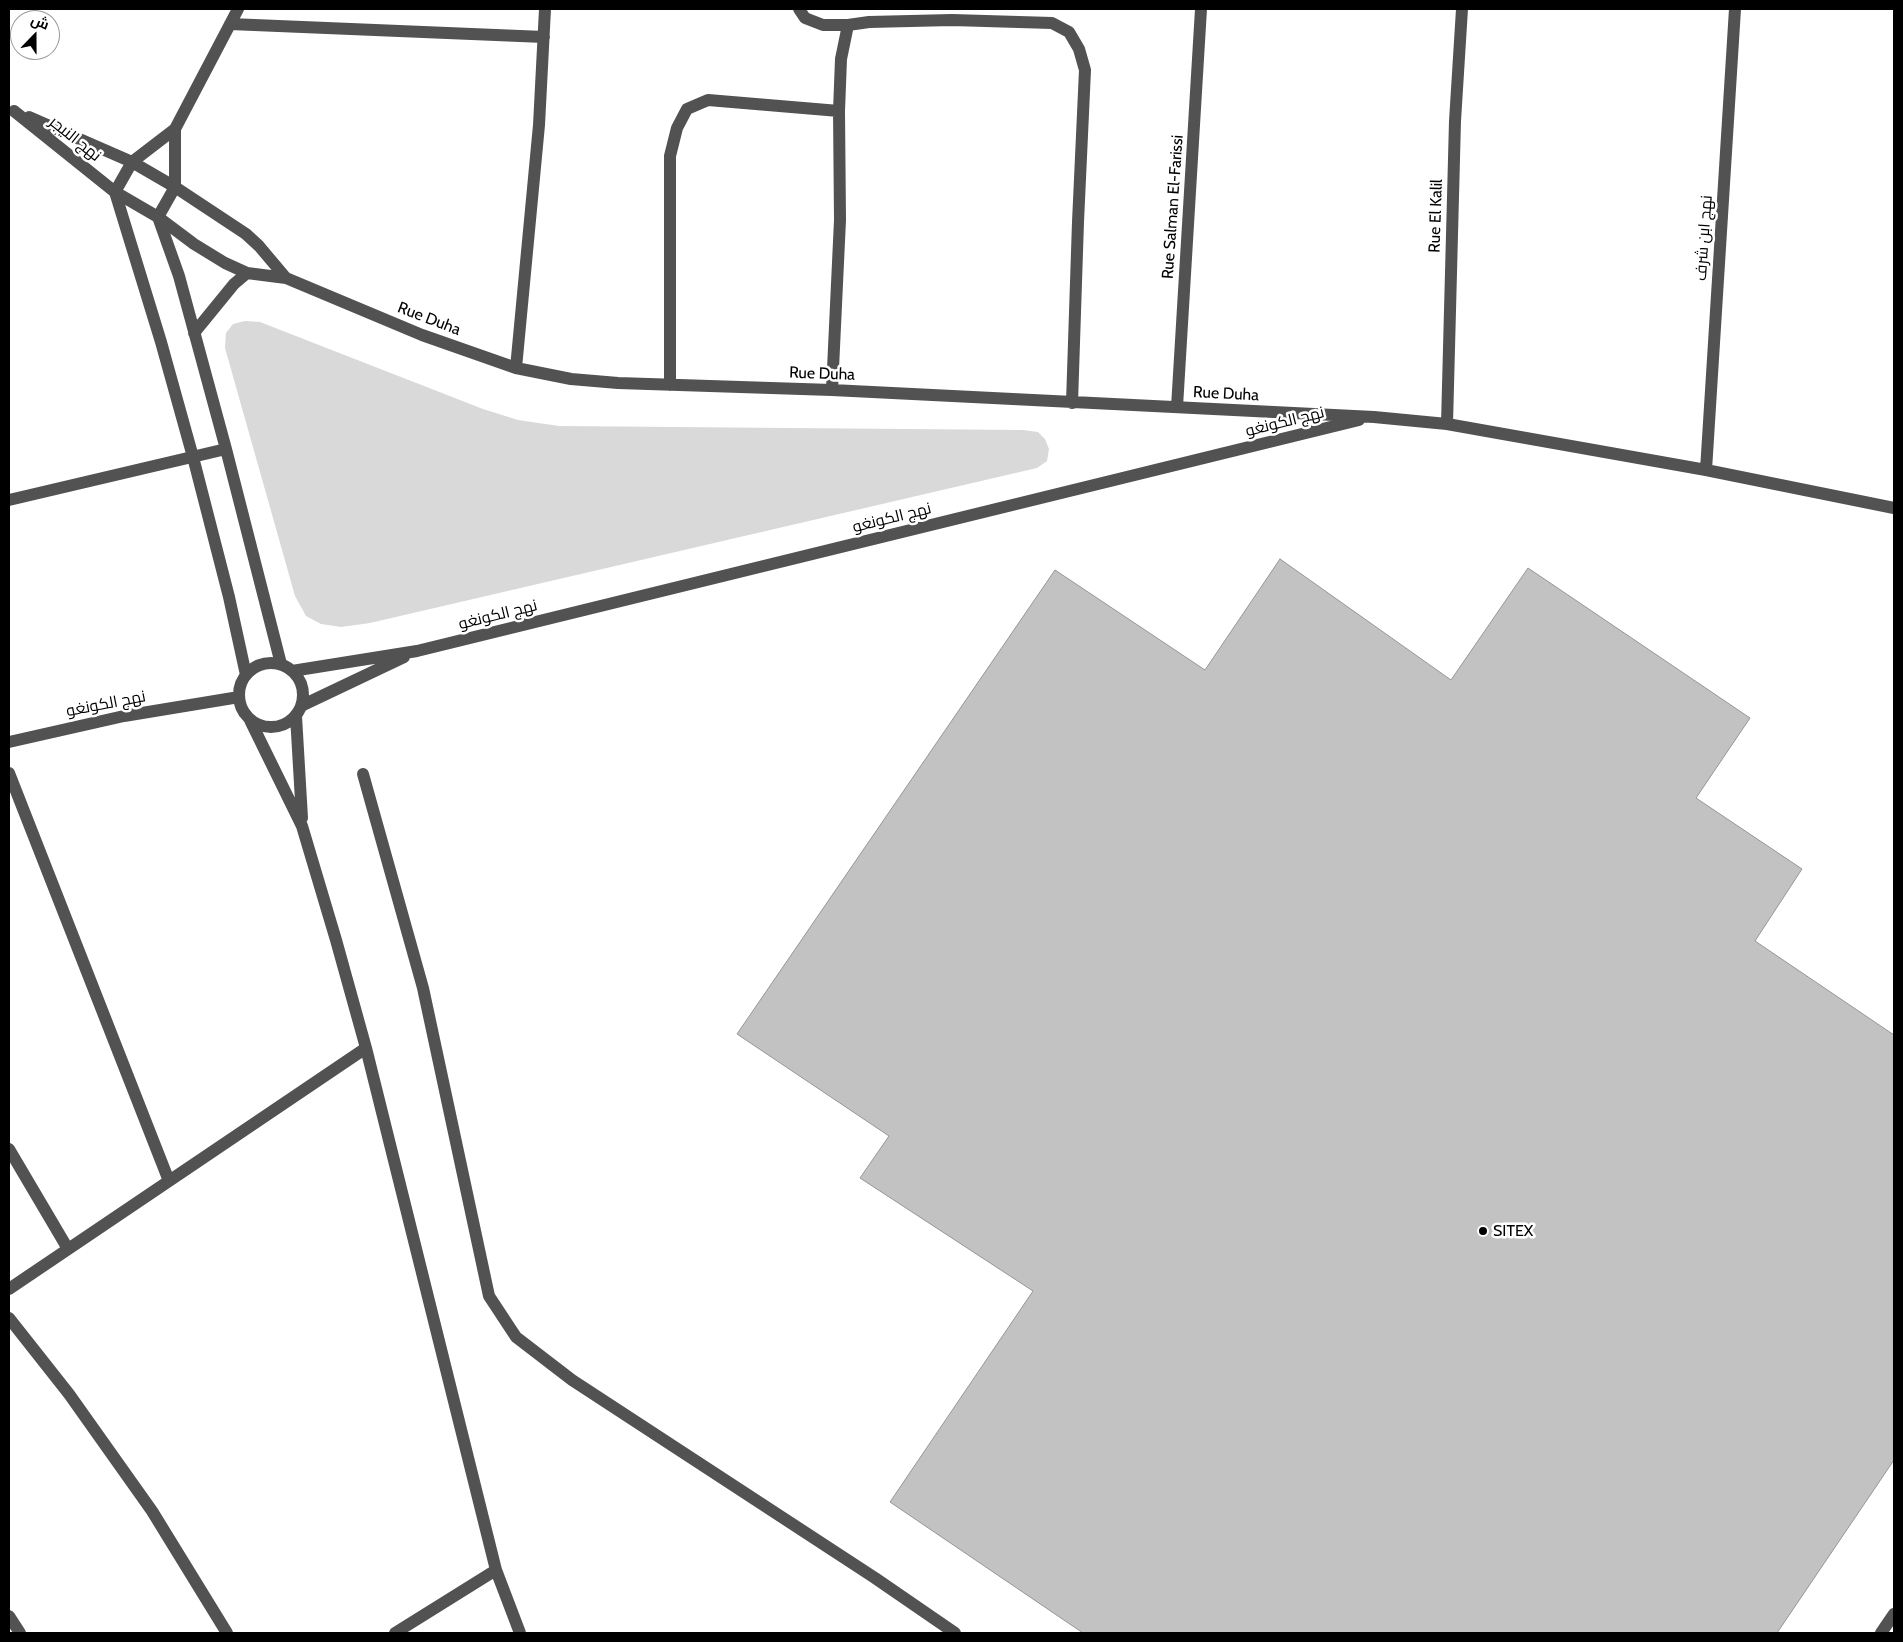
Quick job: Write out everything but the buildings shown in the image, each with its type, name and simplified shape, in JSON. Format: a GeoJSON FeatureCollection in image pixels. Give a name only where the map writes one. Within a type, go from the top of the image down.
{"type":"FeatureCollection","features":[{"type":"Feature","properties":{"kind":"street"},"geometry":{"type":"LineString","coordinates":[[238,9],[175,130],[132,162],[115,192],[161,342],[229,597],[246,675]]}},
{"type":"Feature","properties":{"kind":"street"},"geometry":{"type":"LineString","coordinates":[[516,368],[539,124],[545,9]]}},
{"type":"Feature","properties":{"kind":"street"},"geometry":{"type":"LineString","coordinates":[[799,9],[805,18],[823,25],[952,20],[1052,23],[1069,32],[1079,49],[1085,70],[1072,403]]}},
{"type":"Feature","properties":{"kind":"street","name":"Rue Salman El-Farissi"},"geometry":{"type":"LineString","coordinates":[[1177,408],[1201,9]]}},
{"type":"Feature","properties":{"kind":"street","name":"Rue El Kalil"},"geometry":{"type":"LineString","coordinates":[[1447,424],[1455,121],[1462,9]]}},
{"type":"Feature","properties":{"kind":"street","name":"نهج ابن شرف"},"geometry":{"type":"LineString","coordinates":[[1706,470],[1735,9]]}},
{"type":"Feature","properties":{"kind":"street"},"geometry":{"type":"LineString","coordinates":[[230,24],[544,37]]}},
{"type":"Feature","properties":{"kind":"street"},"geometry":{"type":"LineString","coordinates":[[832,390],[840,220],[838,111],[840,59],[848,25]]}},
{"type":"Feature","properties":{"kind":"street"},"geometry":{"type":"LineString","coordinates":[[670,385],[670,156],[677,128],[686,109],[708,100],[838,111]]}},
{"type":"Feature","properties":{"kind":"street","name":"نهج النيجر"},"geometry":{"type":"LineString","coordinates":[[11,109],[132,162]]}},
{"type":"Feature","properties":{"kind":"street","name":"نهج النيجر"},"geometry":{"type":"LineString","coordinates":[[11,109],[115,192]]}},
{"type":"Feature","properties":{"kind":"street"},"geometry":{"type":"LineString","coordinates":[[175,130],[175,187],[158,217],[179,276],[287,667],[300,681],[304,693],[299,711],[302,826]]}},
{"type":"Feature","properties":{"kind":"street","name":"Rue Duha"},"geometry":{"type":"LineString","coordinates":[[132,162],[175,187],[246,234],[259,246],[286,278]]}},
{"type":"Feature","properties":{"kind":"street","name":"Rue Duha"},"geometry":{"type":"LineString","coordinates":[[115,192],[158,217],[225,264],[247,273],[286,278],[422,335],[516,368],[571,379],[618,383],[832,390],[1374,417],[1447,424],[1573,445],[1894,508]]}},
{"type":"Feature","properties":{"kind":"street"},"geometry":{"type":"LineString","coordinates":[[194,332],[234,284],[247,273]]}},
{"type":"Feature","properties":{"kind":"street","name":"نهج الكونغو"},"geometry":{"type":"LineString","coordinates":[[287,667],[417,652],[1374,417]]}},
{"type":"Feature","properties":{"kind":"street"},"geometry":{"type":"LineString","coordinates":[[9,500],[226,449]]}},
{"type":"Feature","properties":{"kind":"street","name":"نهج الكونغو"},"geometry":{"type":"LineString","coordinates":[[299,711],[417,652]]}},
{"type":"Feature","properties":{"kind":"street"},"geometry":{"type":"LineString","coordinates":[[287,667],[269,663],[256,667],[246,675],[240,686],[239,698],[242,710],[250,720],[302,826],[366,1048],[496,1570],[520,1633]]}},
{"type":"Feature","properties":{"kind":"street","name":"نهج الكونغو"},"geometry":{"type":"LineString","coordinates":[[9,742],[124,716],[239,698]]}},
{"type":"Feature","properties":{"kind":"street"},"geometry":{"type":"LineString","coordinates":[[250,720],[261,726],[274,727],[286,724],[299,711]]}},
{"type":"Feature","properties":{"kind":"street"},"geometry":{"type":"LineString","coordinates":[[9,773],[169,1181]]}},
{"type":"Feature","properties":{"kind":"street"},"geometry":{"type":"LineString","coordinates":[[362,774],[423,988],[489,1296],[516,1337],[572,1380],[867,1573],[955,1633]]}},
{"type":"Feature","properties":{"kind":"street"},"geometry":{"type":"LineString","coordinates":[[9,1289],[366,1048]]}},
{"type":"Feature","properties":{"kind":"street"},"geometry":{"type":"LineString","coordinates":[[9,1149],[68,1249]]}},
{"type":"Feature","properties":{"kind":"street"},"geometry":{"type":"LineString","coordinates":[[9,1318],[69,1394],[152,1511],[227,1633]]}},
{"type":"Feature","properties":{"kind":"street"},"geometry":{"type":"LineString","coordinates":[[395,1633],[496,1570]]}},
{"type":"Feature","properties":{"kind":"street"},"geometry":{"type":"LineString","coordinates":[[1881,1633],[1894,1614]]}},
{"type":"Feature","properties":{"kind":"street"},"geometry":{"type":"LineString","coordinates":[[9,1616],[20,1633]]}},
{"type":"Feature","properties":{"kind":"shaded area"},"geometry":{"type":"Polygon","coordinates":[[[245,321],[260,322],[483,409],[518,420],[559,426],[1023,430],[1038,432],[1045,439],[1049,449],[1047,461],[1037,468],[370,623],[341,627],[321,624],[306,616],[295,596],[225,348],[226,333],[233,324],[245,321]]]}},
{"type":"Feature","properties":{"kind":"place","name":"SITEX"},"geometry":{"type":"Point","coordinates":[1483,1231]}}]}
